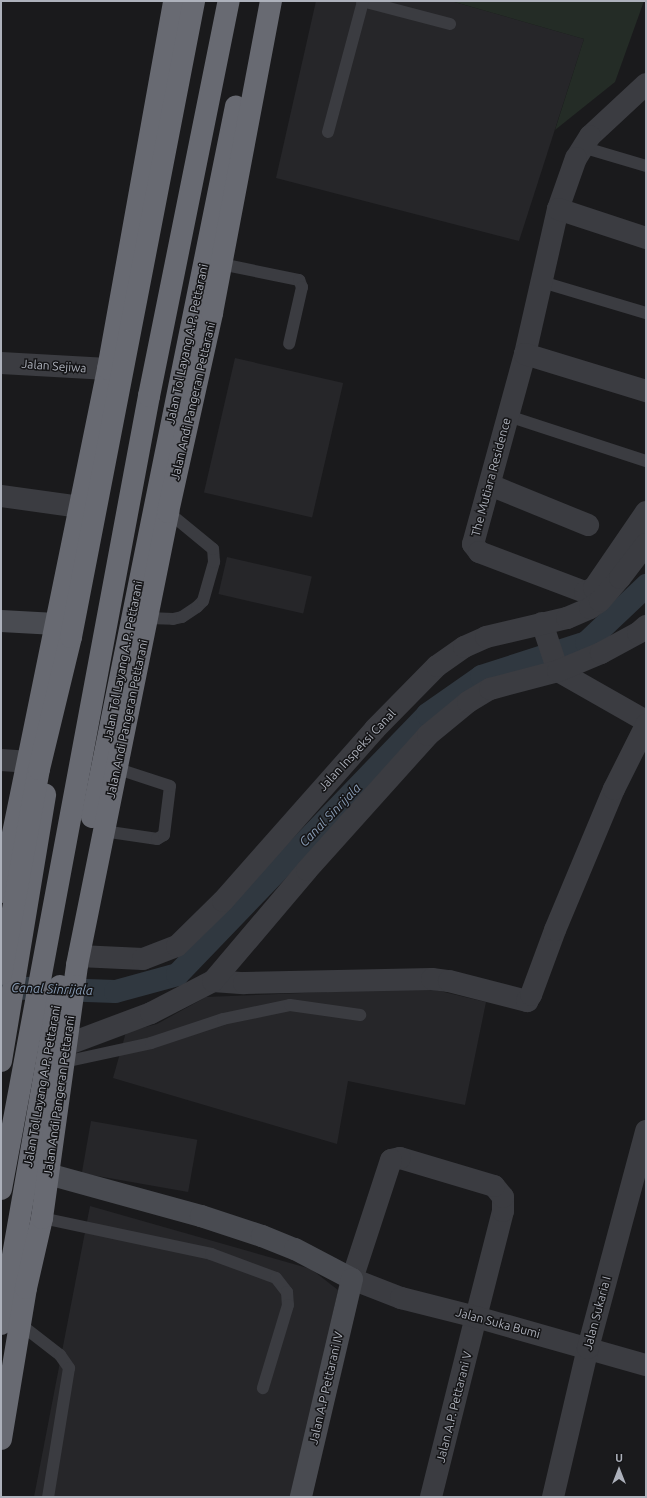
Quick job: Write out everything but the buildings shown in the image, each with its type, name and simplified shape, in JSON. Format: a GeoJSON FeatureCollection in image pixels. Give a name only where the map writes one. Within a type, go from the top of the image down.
{"type":"FeatureCollection","features":[{"type":"Feature","properties":{"kind":"highway"},"geometry":{"type":"LineString","coordinates":[[1,892],[26,762],[108,369],[174,1]]}},
{"type":"Feature","properties":{"kind":"highway","name":"Jalan Tol Layang A.P. Pettarani"},"geometry":{"type":"LineString","coordinates":[[1,1189],[147,404],[229,1]]}},
{"type":"Feature","properties":{"kind":"highway"},"geometry":{"type":"LineString","coordinates":[[9,966],[116,448],[133,374],[172,135],[198,2]]}},
{"type":"Feature","properties":{"kind":"highway"},"geometry":{"type":"LineString","coordinates":[[1,1061],[7,1014],[9,966],[39,769],[71,637],[198,2]]}},
{"type":"Feature","properties":{"kind":"highway","name":"Jalan Tol Layang A.P. Pettarani"},"geometry":{"type":"LineString","coordinates":[[11,1324],[68,941],[266,4]]}},
{"type":"Feature","properties":{"kind":"highway","name":"Jalan Andi Pangeran Pettarani"},"geometry":{"type":"LineString","coordinates":[[1,1439],[11,1324],[42,1218],[78,961],[103,831],[118,770],[168,512],[221,264],[266,4]]}},
{"type":"Feature","properties":{"kind":"highway"},"geometry":{"type":"LineString","coordinates":[[92,441],[116,448]]}},
{"type":"Feature","properties":{"kind":"highway"},"geometry":{"type":"LineString","coordinates":[[21,793],[44,798]]}},
{"type":"Feature","properties":{"kind":"street","name":"The Mutiara Residence"},"geometry":{"type":"LineString","coordinates":[[646,84],[582,146],[558,209],[525,354],[473,544],[475,549],[584,592],[594,588],[646,512]]}},
{"type":"Feature","properties":{"kind":"street"},"geometry":{"type":"LineString","coordinates":[[558,209],[646,238]]}},
{"type":"Feature","properties":{"kind":"street"},"geometry":{"type":"LineString","coordinates":[[525,354],[646,391]]}},
{"type":"Feature","properties":{"kind":"street","name":"Jalan Sejiwa"},"geometry":{"type":"LineString","coordinates":[[1,363],[108,369]]}},
{"type":"Feature","properties":{"kind":"street"},"geometry":{"type":"LineString","coordinates":[[490,485],[588,525]]}},
{"type":"Feature","properties":{"kind":"street"},"geometry":{"type":"LineString","coordinates":[[1,496],[80,506]]}},
{"type":"Feature","properties":{"kind":"street","name":"Jalan Inspeksi Canal"},"geometry":{"type":"LineString","coordinates":[[78,961],[143,960],[177,946],[223,901],[375,729],[436,666],[464,647],[486,637],[543,627],[567,618],[600,601],[646,544]]}},
{"type":"Feature","properties":{"kind":"street"},"geometry":{"type":"LineString","coordinates":[[1,621],[56,624]]}},
{"type":"Feature","properties":{"kind":"street"},"geometry":{"type":"LineString","coordinates":[[66,1047],[151,1013],[213,981],[306,870],[441,722],[490,689],[601,653],[638,633],[646,626]]}},
{"type":"Feature","properties":{"kind":"street"},"geometry":{"type":"LineString","coordinates":[[543,627],[557,667],[646,721]]}},
{"type":"Feature","properties":{"kind":"street"},"geometry":{"type":"LineString","coordinates":[[213,981],[244,983],[432,979],[449,981],[527,1001],[614,790],[646,725]]}},
{"type":"Feature","properties":{"kind":"street"},"geometry":{"type":"LineString","coordinates":[[1,760],[26,762]]}},
{"type":"Feature","properties":{"kind":"street","name":"Jalan Sukaria I"},"geometry":{"type":"LineString","coordinates":[[553,1497],[588,1348],[646,1131]]}},
{"type":"Feature","properties":{"kind":"street","name":"Jalan A.P. Pettarani V"},"geometry":{"type":"LineString","coordinates":[[352,1279],[391,1160],[400,1158],[494,1186],[502,1194],[503,1211],[431,1497]]}},
{"type":"Feature","properties":{"kind":"street"},"geometry":{"type":"LineString","coordinates":[[48,1174],[244,1230],[295,1250],[352,1279]]}},
{"type":"Feature","properties":{"kind":"street","name":"Jalan Suka Bumi"},"geometry":{"type":"LineString","coordinates":[[352,1279],[401,1298],[476,1316],[646,1365]]}},
{"type":"Feature","properties":{"kind":"street","name":"Jalan A.P Pettarani IV"},"geometry":{"type":"LineString","coordinates":[[301,1497],[352,1279]]}},
{"type":"Feature","properties":{"kind":"lane"},"geometry":{"type":"LineString","coordinates":[[328,132],[362,1],[450,24]]}},
{"type":"Feature","properties":{"kind":"lane"},"geometry":{"type":"LineString","coordinates":[[582,146],[646,166]]}},
{"type":"Feature","properties":{"kind":"lane"},"geometry":{"type":"LineString","coordinates":[[221,264],[300,280],[302,287],[290,344]]}},
{"type":"Feature","properties":{"kind":"lane"},"geometry":{"type":"LineString","coordinates":[[542,282],[646,313]]}},
{"type":"Feature","properties":{"kind":"lane"},"geometry":{"type":"LineString","coordinates":[[508,416],[646,461]]}},
{"type":"Feature","properties":{"kind":"lane"},"geometry":{"type":"LineString","coordinates":[[148,618],[173,619],[193,610],[203,601],[214,562],[213,550],[168,512]]}},
{"type":"Feature","properties":{"kind":"lane"},"geometry":{"type":"LineString","coordinates":[[103,831],[157,839],[164,835],[170,786],[118,770]]}},
{"type":"Feature","properties":{"kind":"lane"},"geometry":{"type":"LineString","coordinates":[[66,1047],[151,1043],[223,1019],[290,1005],[360,1015]]}},
{"type":"Feature","properties":{"kind":"lane"},"geometry":{"type":"LineString","coordinates":[[42,1218],[212,1254],[276,1278],[287,1292],[288,1305],[263,1388]]}},
{"type":"Feature","properties":{"kind":"lane"},"geometry":{"type":"LineString","coordinates":[[11,1324],[60,1355],[69,1368],[48,1497]]}},
{"type":"Feature","properties":{"kind":"shaded area"},"geometry":{"type":"Polygon","coordinates":[[[316,1],[451,1],[584,39],[519,241],[276,178],[316,1]]]}},
{"type":"Feature","properties":{"kind":"shaded area"},"geometry":{"type":"Polygon","coordinates":[[[451,1],[644,1],[615,82],[555,130],[584,39],[451,1]]]}},
{"type":"Feature","properties":{"kind":"shaded area"},"geometry":{"type":"Polygon","coordinates":[[[235,358],[343,383],[312,517],[204,492],[235,358]]]}},
{"type":"Feature","properties":{"kind":"shaded area"},"geometry":{"type":"Polygon","coordinates":[[[227,557],[312,577],[303,614],[218,594],[227,557]]]}},
{"type":"Feature","properties":{"kind":"shaded area"},"geometry":{"type":"Polygon","coordinates":[[[427,988],[486,1002],[465,1105],[348,1081],[337,1144],[113,1078],[126,1032],[157,1024],[206,997],[427,988]]]}},
{"type":"Feature","properties":{"kind":"shaded area"},"geometry":{"type":"Polygon","coordinates":[[[91,1121],[197,1140],[188,1192],[82,1173],[91,1121]]]}},
{"type":"Feature","properties":{"kind":"shaded area"},"geometry":{"type":"Polygon","coordinates":[[[90,1206],[311,1269],[338,1290],[293,1497],[34,1497],[90,1206]]]}},
{"type":"Feature","properties":{"kind":"waterway","name":"Canal Sinrijala"},"geometry":{"type":"LineString","coordinates":[[1,987],[115,991],[177,974],[427,714],[481,676],[586,642],[646,585]]}}]}
